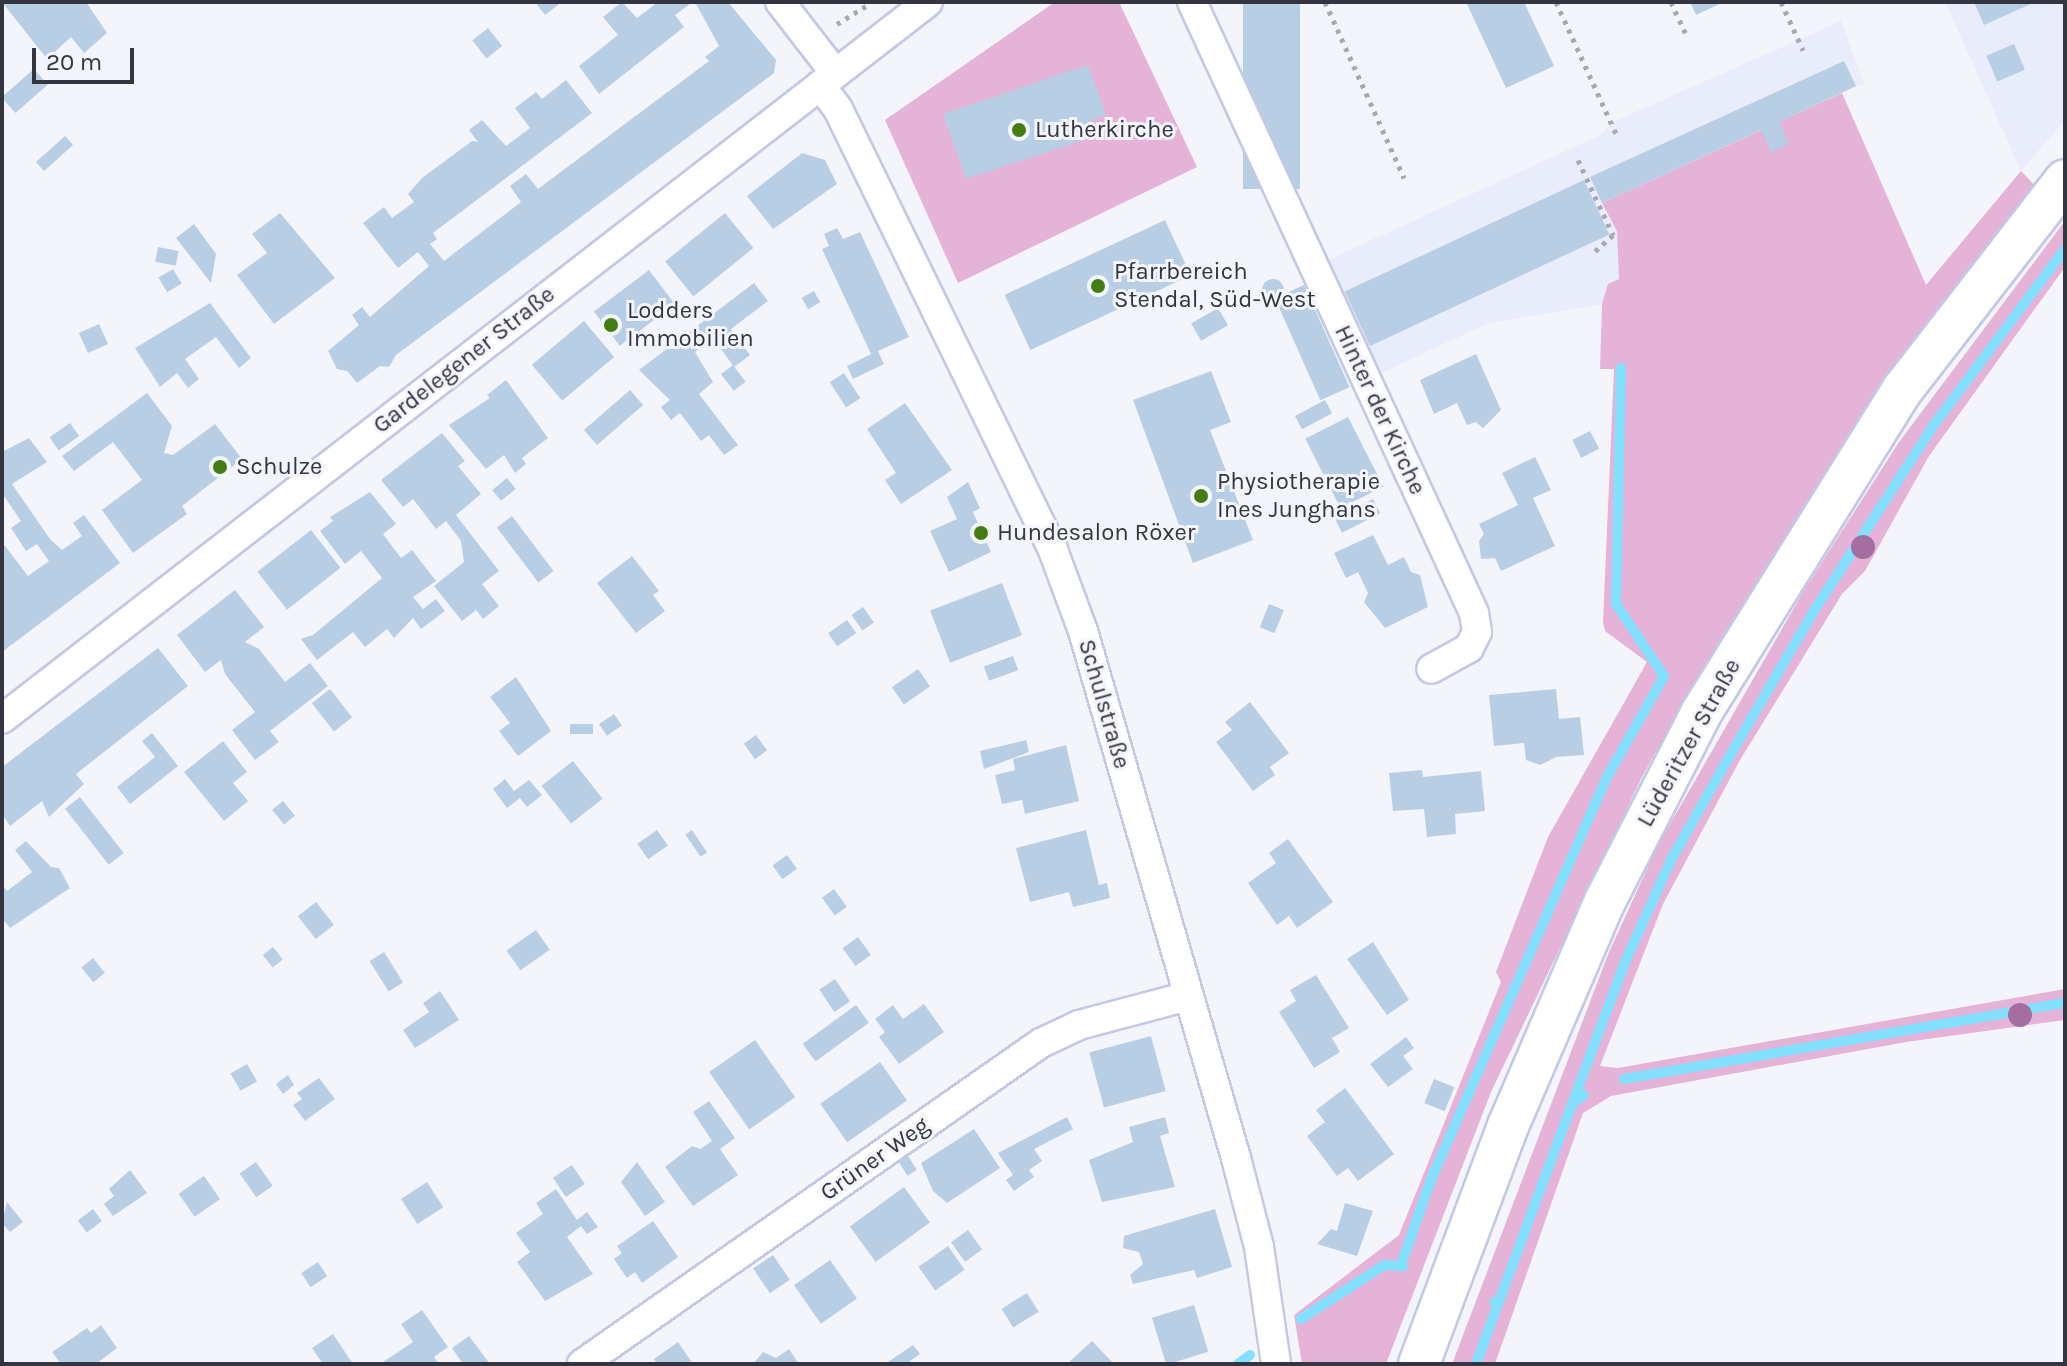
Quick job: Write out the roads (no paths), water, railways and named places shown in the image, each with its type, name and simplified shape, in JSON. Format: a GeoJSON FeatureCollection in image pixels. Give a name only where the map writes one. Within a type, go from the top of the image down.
{"type":"FeatureCollection","features":[{"type":"Feature","properties":{"kind":"main road","name":"Lüderitzer Straße"},"geometry":{"type":"LineString","coordinates":[[1419,1364],[1508,1126],[1605,901],[1701,713],[1903,389],[2065,180]]}},
{"type":"Feature","properties":{"kind":"street","name":"Schulstraße"},"geometry":{"type":"LineString","coordinates":[[780,2],[828,79],[838,109],[1053,550],[1083,631],[1259,1247],[1276,1364]]}},
{"type":"Feature","properties":{"kind":"street","name":"Gardelegener Straße"},"geometry":{"type":"LineString","coordinates":[[2,719],[928,2]]}},
{"type":"Feature","properties":{"kind":"street","name":"Hinter der Kirche"},"geometry":{"type":"LineString","coordinates":[[1192,2],[1474,613],[1477,632],[1469,648],[1431,669]]}},
{"type":"Feature","properties":{"kind":"street","name":"Grüner Weg"},"geometry":{"type":"LineString","coordinates":[[582,1364],[1041,1043],[1079,1025],[1188,996]]}},
{"type":"Feature","properties":{"kind":"waterway"},"geometry":{"type":"LineString","coordinates":[[1572,1104],[1625,962],[1671,860],[1728,759],[1812,614],[1933,426],[2065,249]]}},
{"type":"Feature","properties":{"kind":"waterway"},"geometry":{"type":"LineString","coordinates":[[1401,1265],[1430,1182],[1606,779],[1664,676],[1616,604],[1621,368]]}},
{"type":"Feature","properties":{"kind":"waterway"},"geometry":{"type":"LineString","coordinates":[[1624,1079],[2065,1003]]}},
{"type":"Feature","properties":{"kind":"waterway"},"geometry":{"type":"LineString","coordinates":[[1498,1304],[1572,1104],[1584,1095]]}},
{"type":"Feature","properties":{"kind":"waterway"},"geometry":{"type":"LineString","coordinates":[[1301,1319],[1384,1265],[1403,1266]]}},
{"type":"Feature","properties":{"kind":"waterway"},"geometry":{"type":"LineString","coordinates":[[1476,1364],[1498,1304],[1495,1302]]}},
{"type":"Feature","properties":{"kind":"waterway"},"geometry":{"type":"LineString","coordinates":[[1238,1364],[1250,1355]]}},
{"type":"Feature","properties":{"kind":"place","name":"Lutherkirche"},"geometry":{"type":"Point","coordinates":[1019,130]}},
{"type":"Feature","properties":{"kind":"place","name":"Pfarrbereich Stendal, Süd-West"},"geometry":{"type":"Point","coordinates":[1098,286]}},
{"type":"Feature","properties":{"kind":"place","name":"Lodders Immobilien"},"geometry":{"type":"Point","coordinates":[611,325]}},
{"type":"Feature","properties":{"kind":"place","name":"Schulze"},"geometry":{"type":"Point","coordinates":[220,467]}},
{"type":"Feature","properties":{"kind":"place","name":"Physiotherapie Ines Junghans"},"geometry":{"type":"Point","coordinates":[1201,496]}},
{"type":"Feature","properties":{"kind":"place","name":"Hundesalon Röxer"},"geometry":{"type":"Point","coordinates":[981,533]}}]}
